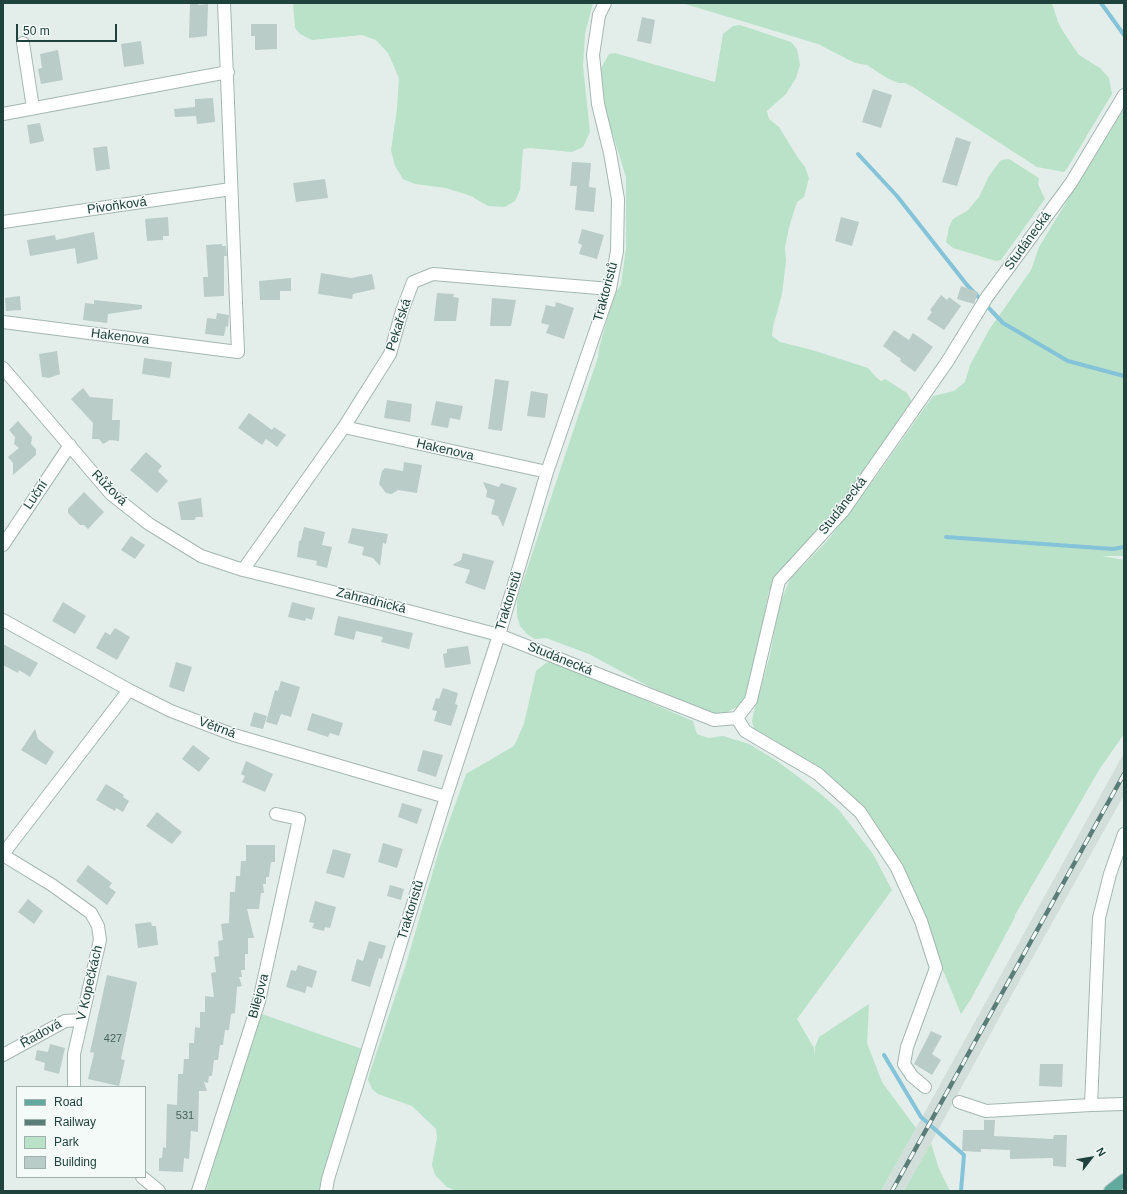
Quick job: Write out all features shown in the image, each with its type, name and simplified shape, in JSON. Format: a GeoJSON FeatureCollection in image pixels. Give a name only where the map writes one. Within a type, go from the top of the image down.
{"type":"FeatureCollection","features":[{"type":"Feature","properties":{"kind":"main road"},"geometry":{"type":"LineString","coordinates":[[1110,1191],[1124,1180]]}},
{"type":"Feature","properties":{"kind":"street"},"geometry":{"type":"LineString","coordinates":[[224,3],[228,72],[231,189]]}},
{"type":"Feature","properties":{"kind":"street","name":"Traktoristů"},"geometry":{"type":"LineString","coordinates":[[326,1191],[446,797],[499,635],[548,472],[610,289],[617,251],[618,199],[610,153],[598,104],[593,55],[599,15],[604,3]]}},
{"type":"Feature","properties":{"kind":"street"},"geometry":{"type":"LineString","coordinates":[[24,44],[33,108]]}},
{"type":"Feature","properties":{"kind":"street"},"geometry":{"type":"LineString","coordinates":[[3,114],[228,72]]}},
{"type":"Feature","properties":{"kind":"street","name":"Studánecká"},"geometry":{"type":"LineString","coordinates":[[499,635],[714,720],[737,718],[751,700],[779,581],[843,511],[947,362],[986,297],[1071,183],[1124,96]]}},
{"type":"Feature","properties":{"kind":"street","name":"Pivoňková"},"geometry":{"type":"LineString","coordinates":[[3,222],[231,189]]}},
{"type":"Feature","properties":{"kind":"street","name":"Hakenova"},"geometry":{"type":"LineString","coordinates":[[3,322],[238,352],[231,189]]}},
{"type":"Feature","properties":{"kind":"street","name":"Pekařská"},"geometry":{"type":"LineString","coordinates":[[243,570],[344,427],[390,354],[402,311],[413,282],[433,274],[610,289]]}},
{"type":"Feature","properties":{"kind":"street","name":"Růžová"},"geometry":{"type":"LineString","coordinates":[[3,368],[111,494],[149,524],[201,556],[243,570]]}},
{"type":"Feature","properties":{"kind":"street","name":"Hakenova"},"geometry":{"type":"LineString","coordinates":[[344,427],[548,472]]}},
{"type":"Feature","properties":{"kind":"street","name":"Luční"},"geometry":{"type":"LineString","coordinates":[[3,545],[70,445]]}},
{"type":"Feature","properties":{"kind":"street","name":"Zahradnická"},"geometry":{"type":"LineString","coordinates":[[243,570],[378,603],[499,635]]}},
{"type":"Feature","properties":{"kind":"street","name":"Větrná"},"geometry":{"type":"LineString","coordinates":[[3,620],[170,711],[234,734],[446,797]]}},
{"type":"Feature","properties":{"kind":"street"},"geometry":{"type":"LineString","coordinates":[[3,854],[129,690]]}},
{"type":"Feature","properties":{"kind":"street"},"geometry":{"type":"LineString","coordinates":[[737,718],[745,731],[818,774],[855,807],[860,812],[897,868],[921,922],[936,968],[907,1047],[904,1064],[912,1076],[926,1086]]}},
{"type":"Feature","properties":{"kind":"street","name":"Bilejova"},"geometry":{"type":"LineString","coordinates":[[198,1191],[259,1001],[299,819],[276,814]]}},
{"type":"Feature","properties":{"kind":"street"},"geometry":{"type":"LineString","coordinates":[[1091,1105],[1099,918],[1110,874],[1124,834]]}},
{"type":"Feature","properties":{"kind":"street","name":"V Kopečkách"},"geometry":{"type":"LineString","coordinates":[[3,854],[52,885],[91,914],[98,926],[100,940],[74,1054],[74,1086]]}},
{"type":"Feature","properties":{"kind":"street","name":"Řadová"},"geometry":{"type":"LineString","coordinates":[[3,1055],[65,1021],[81,1020]]}},
{"type":"Feature","properties":{"kind":"street"},"geometry":{"type":"LineString","coordinates":[[959,1102],[986,1111],[1124,1104]]}},
{"type":"Feature","properties":{"kind":"street"},"geometry":{"type":"LineString","coordinates":[[143,1178],[159,1191]]}},
{"type":"Feature","properties":{"kind":"shaded area"},"geometry":{"type":"Polygon","coordinates":[[[1124,753],[1124,795],[1015,989],[931,1143],[904,1191],[881,1191],[1124,753]]]}},
{"type":"Feature","properties":{"kind":"green space"},"geometry":{"type":"Polygon","coordinates":[[[293,3],[593,3],[585,34],[583,66],[590,132],[583,147],[572,152],[530,148],[523,149],[520,190],[515,201],[505,207],[488,206],[471,196],[446,188],[415,184],[403,179],[395,166],[391,150],[397,109],[399,78],[388,53],[376,40],[362,35],[312,40],[300,34],[295,28],[293,3]]]}},
{"type":"Feature","properties":{"kind":"green space"},"geometry":{"type":"Polygon","coordinates":[[[682,3],[1052,3],[1058,22],[1064,33],[1079,55],[1100,68],[1109,78],[1112,94],[1064,172],[1037,167],[913,87],[887,78],[867,65],[855,63],[818,44],[682,3]]]}},
{"type":"Feature","properties":{"kind":"green space"},"geometry":{"type":"Polygon","coordinates":[[[740,25],[791,42],[797,49],[800,65],[796,78],[786,94],[767,111],[769,119],[779,127],[805,167],[809,178],[804,197],[797,202],[789,227],[785,248],[786,261],[782,294],[772,336],[780,342],[812,350],[868,368],[881,381],[885,379],[907,393],[912,402],[823,527],[781,573],[769,591],[753,674],[745,698],[739,706],[721,715],[706,711],[652,688],[589,654],[546,638],[535,639],[527,634],[520,626],[517,616],[517,599],[598,357],[599,348],[614,295],[621,285],[626,248],[626,177],[603,103],[600,70],[609,54],[615,53],[715,82],[723,34],[733,26],[740,25]]]}},
{"type":"Feature","properties":{"kind":"green space"},"geometry":{"type":"Polygon","coordinates":[[[1124,107],[1124,556],[1102,556],[1124,560],[1124,734],[1099,770],[1015,915],[971,999],[961,1014],[914,900],[857,805],[760,737],[754,729],[752,721],[770,655],[779,606],[790,579],[828,540],[873,481],[933,396],[954,391],[965,382],[970,365],[989,330],[1031,270],[1039,247],[1124,107]]]}},
{"type":"Feature","properties":{"kind":"green space"},"geometry":{"type":"Polygon","coordinates":[[[1009,159],[1039,178],[1038,184],[1045,199],[1001,260],[996,261],[953,248],[946,242],[949,227],[953,219],[967,211],[979,197],[989,176],[1001,160],[1009,159]]]}},
{"type":"Feature","properties":{"kind":"green space"},"geometry":{"type":"Polygon","coordinates":[[[553,661],[693,721],[697,734],[708,738],[723,736],[749,744],[777,761],[821,794],[839,810],[873,854],[892,890],[797,1019],[814,1048],[815,1057],[815,1047],[819,1037],[869,1004],[867,1043],[882,1082],[916,1128],[881,1191],[456,1191],[447,1187],[435,1175],[432,1165],[437,1138],[436,1129],[412,1106],[378,1094],[372,1089],[368,1080],[370,1072],[407,961],[440,847],[466,774],[514,746],[524,724],[536,671],[546,663],[553,661]]]}},
{"type":"Feature","properties":{"kind":"green space"},"geometry":{"type":"Polygon","coordinates":[[[259,1013],[368,1051],[326,1191],[206,1191],[259,1013]]]}},
{"type":"Feature","properties":{"kind":"green space"},"geometry":{"type":"Polygon","coordinates":[[[931,1143],[939,1169],[950,1191],[904,1191],[931,1143]]]}},
{"type":"Feature","properties":{"kind":"building"},"geometry":{"type":"Polygon","coordinates":[[[197,3],[199,5],[208,4],[207,36],[189,38],[190,4],[197,3]]]}},
{"type":"Feature","properties":{"kind":"building"},"geometry":{"type":"Polygon","coordinates":[[[642,17],[655,20],[651,44],[637,41],[642,17]]]}},
{"type":"Feature","properties":{"kind":"building"},"geometry":{"type":"Polygon","coordinates":[[[251,24],[277,24],[277,49],[255,50],[255,36],[251,36],[251,24]]]}},
{"type":"Feature","properties":{"kind":"building"},"geometry":{"type":"Polygon","coordinates":[[[141,41],[144,64],[124,67],[121,44],[141,41]]]}},
{"type":"Feature","properties":{"kind":"building"},"geometry":{"type":"Polygon","coordinates":[[[58,50],[63,80],[41,84],[38,69],[42,68],[40,54],[58,50]]]}},
{"type":"Feature","properties":{"kind":"building"},"geometry":{"type":"Polygon","coordinates":[[[873,89],[892,95],[881,128],[862,122],[873,89]]]}},
{"type":"Feature","properties":{"kind":"building"},"geometry":{"type":"Polygon","coordinates":[[[213,98],[215,122],[197,124],[196,116],[175,117],[174,109],[195,107],[195,99],[213,98]]]}},
{"type":"Feature","properties":{"kind":"building"},"geometry":{"type":"Polygon","coordinates":[[[40,123],[44,141],[30,144],[27,125],[40,123]]]}},
{"type":"Feature","properties":{"kind":"building"},"geometry":{"type":"Polygon","coordinates":[[[956,137],[971,142],[957,186],[942,182],[956,137]]]}},
{"type":"Feature","properties":{"kind":"building"},"geometry":{"type":"Polygon","coordinates":[[[107,146],[110,169],[96,171],[93,148],[107,146]]]}},
{"type":"Feature","properties":{"kind":"building"},"geometry":{"type":"Polygon","coordinates":[[[572,162],[591,163],[589,187],[596,188],[594,212],[575,210],[577,186],[570,186],[572,162]]]}},
{"type":"Feature","properties":{"kind":"building"},"geometry":{"type":"Polygon","coordinates":[[[325,179],[328,198],[296,202],[293,183],[325,179]]]}},
{"type":"Feature","properties":{"kind":"building"},"geometry":{"type":"Polygon","coordinates":[[[168,217],[169,236],[163,236],[163,240],[147,241],[145,219],[168,217]]]}},
{"type":"Feature","properties":{"kind":"building"},"geometry":{"type":"Polygon","coordinates":[[[841,217],[859,222],[852,246],[835,241],[841,217]]]}},
{"type":"Feature","properties":{"kind":"building"},"geometry":{"type":"Polygon","coordinates":[[[582,229],[604,235],[597,259],[579,254],[582,245],[578,243],[582,229]]]}},
{"type":"Feature","properties":{"kind":"building"},"geometry":{"type":"Polygon","coordinates":[[[94,232],[98,259],[77,264],[75,248],[30,256],[27,240],[55,235],[56,240],[94,232]]]}},
{"type":"Feature","properties":{"kind":"building"},"geometry":{"type":"Polygon","coordinates":[[[222,244],[222,246],[226,246],[227,256],[224,256],[224,296],[204,297],[203,277],[208,277],[206,245],[222,244]]]}},
{"type":"Feature","properties":{"kind":"building"},"geometry":{"type":"Polygon","coordinates":[[[321,273],[351,278],[372,274],[375,289],[353,294],[352,299],[318,294],[321,273]]]}},
{"type":"Feature","properties":{"kind":"building"},"geometry":{"type":"Polygon","coordinates":[[[291,278],[291,291],[280,291],[280,300],[260,300],[259,281],[291,278]]]}},
{"type":"Feature","properties":{"kind":"building"},"geometry":{"type":"Polygon","coordinates":[[[961,286],[978,292],[974,304],[957,299],[961,286]]]}},
{"type":"Feature","properties":{"kind":"building"},"geometry":{"type":"Polygon","coordinates":[[[437,293],[454,294],[453,297],[459,298],[456,321],[434,321],[437,293]]]}},
{"type":"Feature","properties":{"kind":"building"},"geometry":{"type":"Polygon","coordinates":[[[941,295],[947,300],[949,297],[961,306],[944,330],[927,319],[932,312],[930,310],[941,295]]]}},
{"type":"Feature","properties":{"kind":"building"},"geometry":{"type":"Polygon","coordinates":[[[20,296],[21,310],[6,311],[5,298],[20,296]]]}},
{"type":"Feature","properties":{"kind":"building"},"geometry":{"type":"Polygon","coordinates":[[[492,298],[516,300],[511,326],[490,326],[492,298]]]}},
{"type":"Feature","properties":{"kind":"building"},"geometry":{"type":"Polygon","coordinates":[[[94,300],[142,305],[142,309],[108,314],[107,323],[83,320],[85,303],[94,304],[94,300]]]}},
{"type":"Feature","properties":{"kind":"building"},"geometry":{"type":"Polygon","coordinates":[[[556,302],[574,308],[564,339],[546,333],[549,325],[541,323],[546,305],[555,307],[556,302]]]}},
{"type":"Feature","properties":{"kind":"building"},"geometry":{"type":"Polygon","coordinates":[[[217,313],[229,315],[228,327],[226,326],[224,336],[205,334],[207,318],[216,319],[217,313]]]}},
{"type":"Feature","properties":{"kind":"building"},"geometry":{"type":"Polygon","coordinates":[[[894,330],[909,340],[913,333],[933,347],[915,372],[900,361],[901,359],[883,346],[894,330]]]}},
{"type":"Feature","properties":{"kind":"building"},"geometry":{"type":"Polygon","coordinates":[[[57,351],[60,374],[49,378],[42,377],[39,354],[57,351]]]}},
{"type":"Feature","properties":{"kind":"building"},"geometry":{"type":"Polygon","coordinates":[[[144,358],[172,362],[170,378],[142,374],[144,358]]]}},
{"type":"Feature","properties":{"kind":"building"},"geometry":{"type":"Polygon","coordinates":[[[495,379],[509,381],[502,431],[488,429],[495,379]]]}},
{"type":"Feature","properties":{"kind":"building"},"geometry":{"type":"Polygon","coordinates":[[[83,388],[90,397],[113,399],[112,420],[120,420],[119,441],[110,440],[103,444],[99,439],[92,439],[93,423],[71,399],[83,388]]]}},
{"type":"Feature","properties":{"kind":"building"},"geometry":{"type":"Polygon","coordinates":[[[531,391],[548,394],[545,418],[527,416],[531,391]]]}},
{"type":"Feature","properties":{"kind":"building"},"geometry":{"type":"Polygon","coordinates":[[[387,400],[412,404],[410,422],[384,418],[387,400]]]}},
{"type":"Feature","properties":{"kind":"building"},"geometry":{"type":"Polygon","coordinates":[[[436,401],[463,406],[460,420],[450,418],[448,428],[431,425],[436,401]]]}},
{"type":"Feature","properties":{"kind":"building"},"geometry":{"type":"Polygon","coordinates":[[[249,413],[272,430],[274,427],[286,435],[277,447],[266,439],[262,445],[238,428],[249,413]]]}},
{"type":"Feature","properties":{"kind":"building"},"geometry":{"type":"Polygon","coordinates":[[[18,421],[32,437],[31,444],[36,449],[36,455],[13,475],[13,463],[8,457],[19,448],[14,444],[15,437],[9,430],[18,421]]]}},
{"type":"Feature","properties":{"kind":"building"},"geometry":{"type":"Polygon","coordinates":[[[146,452],[162,466],[158,471],[168,481],[157,493],[130,470],[146,452]]]}},
{"type":"Feature","properties":{"kind":"building"},"geometry":{"type":"Polygon","coordinates":[[[404,462],[422,465],[417,493],[398,490],[392,494],[386,493],[379,484],[382,471],[385,468],[403,471],[404,462]]]}},
{"type":"Feature","properties":{"kind":"building"},"geometry":{"type":"Polygon","coordinates":[[[483,482],[499,487],[501,483],[517,488],[503,527],[498,516],[491,514],[495,500],[486,497],[487,491],[483,482]]]}},
{"type":"Feature","properties":{"kind":"building"},"geometry":{"type":"Polygon","coordinates":[[[84,492],[104,512],[88,529],[84,525],[80,525],[68,513],[68,509],[84,492]]]}},
{"type":"Feature","properties":{"kind":"building"},"geometry":{"type":"Polygon","coordinates":[[[201,498],[203,517],[196,517],[195,520],[181,520],[178,502],[201,498]]]}},
{"type":"Feature","properties":{"kind":"building"},"geometry":{"type":"Polygon","coordinates":[[[304,527],[325,532],[322,545],[332,547],[327,568],[316,565],[317,561],[297,557],[299,541],[301,540],[304,527]]]}},
{"type":"Feature","properties":{"kind":"building"},"geometry":{"type":"Polygon","coordinates":[[[352,528],[388,534],[386,544],[383,543],[380,566],[373,558],[362,555],[364,547],[348,543],[352,528]]]}},
{"type":"Feature","properties":{"kind":"building"},"geometry":{"type":"Polygon","coordinates":[[[131,536],[145,545],[135,559],[121,550],[131,536]]]}},
{"type":"Feature","properties":{"kind":"building"},"geometry":{"type":"Polygon","coordinates":[[[463,553],[494,561],[485,590],[465,583],[470,570],[452,565],[461,560],[463,553]]]}},
{"type":"Feature","properties":{"kind":"building"},"geometry":{"type":"Polygon","coordinates":[[[63,602],[86,616],[75,634],[52,621],[63,602]]]}},
{"type":"Feature","properties":{"kind":"building"},"geometry":{"type":"Polygon","coordinates":[[[292,602],[315,608],[312,620],[306,618],[305,621],[288,617],[292,602]]]}},
{"type":"Feature","properties":{"kind":"building"},"geometry":{"type":"Polygon","coordinates":[[[338,616],[413,633],[409,649],[381,642],[383,637],[356,631],[354,640],[334,635],[338,616]]]}},
{"type":"Feature","properties":{"kind":"building"},"geometry":{"type":"Polygon","coordinates":[[[115,628],[130,637],[117,660],[96,648],[105,632],[110,635],[115,628]]]}},
{"type":"Feature","properties":{"kind":"building"},"geometry":{"type":"Polygon","coordinates":[[[3,644],[38,663],[30,677],[19,670],[18,673],[3,665],[3,644]]]}},
{"type":"Feature","properties":{"kind":"building"},"geometry":{"type":"Polygon","coordinates":[[[468,646],[471,664],[445,668],[443,654],[447,653],[447,649],[468,646]]]}},
{"type":"Feature","properties":{"kind":"building"},"geometry":{"type":"Polygon","coordinates":[[[176,662],[192,667],[184,692],[169,687],[176,662]]]}},
{"type":"Feature","properties":{"kind":"building"},"geometry":{"type":"Polygon","coordinates":[[[281,681],[300,687],[291,717],[281,714],[277,725],[266,722],[275,690],[278,691],[281,681]]]}},
{"type":"Feature","properties":{"kind":"building"},"geometry":{"type":"Polygon","coordinates":[[[443,688],[458,693],[455,704],[458,705],[451,726],[434,721],[437,711],[432,710],[436,698],[439,699],[443,688]]]}},
{"type":"Feature","properties":{"kind":"building"},"geometry":{"type":"Polygon","coordinates":[[[254,712],[267,716],[263,729],[250,726],[254,712]]]}},
{"type":"Feature","properties":{"kind":"building"},"geometry":{"type":"Polygon","coordinates":[[[312,713],[343,723],[339,736],[330,733],[328,737],[307,730],[312,713]]]}},
{"type":"Feature","properties":{"kind":"building"},"geometry":{"type":"Polygon","coordinates":[[[35,729],[38,739],[54,752],[46,765],[21,750],[35,729]]]}},
{"type":"Feature","properties":{"kind":"building"},"geometry":{"type":"Polygon","coordinates":[[[193,745],[210,758],[199,772],[182,759],[193,745]]]}},
{"type":"Feature","properties":{"kind":"building"},"geometry":{"type":"Polygon","coordinates":[[[423,750],[443,755],[436,777],[417,771],[423,750]]]}},
{"type":"Feature","properties":{"kind":"building"},"geometry":{"type":"Polygon","coordinates":[[[246,761],[273,774],[265,792],[242,782],[245,776],[241,774],[246,761]]]}},
{"type":"Feature","properties":{"kind":"building"},"geometry":{"type":"Polygon","coordinates":[[[106,784],[124,795],[123,797],[129,801],[123,812],[116,808],[115,811],[96,800],[106,784]]]}},
{"type":"Feature","properties":{"kind":"building"},"geometry":{"type":"Polygon","coordinates":[[[402,803],[422,809],[417,824],[398,817],[402,803]]]}},
{"type":"Feature","properties":{"kind":"building"},"geometry":{"type":"Polygon","coordinates":[[[157,812],[182,832],[172,844],[146,826],[157,812]]]}},
{"type":"Feature","properties":{"kind":"building"},"geometry":{"type":"Polygon","coordinates":[[[383,843],[403,849],[397,868],[378,862],[383,843]]]}},
{"type":"Feature","properties":{"kind":"building"},"geometry":{"type":"Polygon","coordinates":[[[246,845],[275,845],[275,862],[271,862],[269,877],[266,877],[266,884],[263,884],[264,893],[261,893],[259,909],[247,909],[254,938],[248,938],[248,954],[245,954],[245,970],[241,970],[242,977],[239,977],[242,986],[237,987],[235,1013],[231,1014],[229,1030],[225,1030],[223,1045],[220,1045],[218,1060],[214,1060],[212,1076],[209,1076],[208,1083],[204,1082],[207,1091],[199,1091],[198,1132],[191,1131],[189,1159],[184,1158],[183,1172],[159,1171],[159,1158],[162,1158],[163,1147],[166,1148],[167,1104],[177,1105],[178,1074],[183,1074],[184,1059],[189,1059],[189,1043],[194,1043],[195,1027],[200,1028],[200,1012],[205,1012],[205,996],[214,997],[211,973],[216,972],[214,957],[219,956],[218,941],[223,940],[221,924],[229,923],[230,892],[235,892],[236,876],[240,876],[241,861],[246,861],[246,845]]]}},
{"type":"Feature","properties":{"kind":"building"},"geometry":{"type":"Polygon","coordinates":[[[333,849],[351,854],[344,878],[326,873],[333,849]]]}},
{"type":"Feature","properties":{"kind":"building"},"geometry":{"type":"Polygon","coordinates":[[[88,865],[112,883],[109,887],[116,892],[107,905],[76,881],[88,865]]]}},
{"type":"Feature","properties":{"kind":"building"},"geometry":{"type":"Polygon","coordinates":[[[390,885],[404,889],[401,900],[387,896],[390,885]]]}},
{"type":"Feature","properties":{"kind":"building"},"geometry":{"type":"Polygon","coordinates":[[[28,899],[43,911],[34,924],[18,912],[28,899]]]}},
{"type":"Feature","properties":{"kind":"building"},"geometry":{"type":"Polygon","coordinates":[[[315,901],[336,907],[330,928],[325,927],[324,931],[312,928],[314,923],[309,922],[315,901]]]}},
{"type":"Feature","properties":{"kind":"building"},"geometry":{"type":"Polygon","coordinates":[[[151,922],[152,926],[156,926],[158,945],[138,948],[135,924],[151,922]]]}},
{"type":"Feature","properties":{"kind":"building"},"geometry":{"type":"Polygon","coordinates":[[[369,941],[386,946],[382,959],[379,958],[370,987],[351,981],[357,959],[363,961],[369,941]]]}},
{"type":"Feature","properties":{"kind":"building"},"geometry":{"type":"Polygon","coordinates":[[[298,965],[317,971],[312,988],[307,986],[305,993],[286,987],[291,970],[296,971],[298,965]]]}},
{"type":"Feature","properties":{"kind":"building"},"geometry":{"type":"Polygon","coordinates":[[[107,975],[137,982],[121,1059],[125,1060],[119,1086],[88,1079],[94,1053],[90,1052],[107,975]]]}},
{"type":"Feature","properties":{"kind":"building"},"geometry":{"type":"Polygon","coordinates":[[[931,1031],[942,1036],[932,1054],[941,1060],[932,1075],[914,1064],[931,1031]]]}},
{"type":"Feature","properties":{"kind":"building"},"geometry":{"type":"Polygon","coordinates":[[[50,1044],[65,1048],[59,1074],[44,1070],[45,1063],[35,1060],[37,1050],[48,1052],[50,1044]]]}},
{"type":"Feature","properties":{"kind":"building"},"geometry":{"type":"Polygon","coordinates":[[[1040,1064],[1063,1064],[1062,1087],[1039,1086],[1040,1064]]]}},
{"type":"Feature","properties":{"kind":"building"},"geometry":{"type":"Polygon","coordinates":[[[984,1120],[995,1120],[994,1136],[1053,1139],[1054,1135],[1067,1135],[1066,1167],[1053,1166],[1053,1158],[1010,1159],[1010,1150],[981,1149],[981,1152],[962,1151],[963,1130],[984,1130],[984,1120]]]}},
{"type":"Feature","properties":{"kind":"waterway"},"geometry":{"type":"LineString","coordinates":[[1101,3],[1124,35]]}},
{"type":"Feature","properties":{"kind":"waterway"},"geometry":{"type":"LineString","coordinates":[[858,154],[897,196],[967,285],[1003,323],[1068,361],[1124,376]]}},
{"type":"Feature","properties":{"kind":"waterway"},"geometry":{"type":"LineString","coordinates":[[946,537],[1113,549],[1124,547]]}},
{"type":"Feature","properties":{"kind":"waterway"},"geometry":{"type":"LineString","coordinates":[[884,1055],[921,1117],[964,1155],[961,1191]]}},
{"type":"Feature","properties":{"kind":"railway"},"geometry":{"type":"LineString","coordinates":[[892,1191],[1124,774]]}}]}
